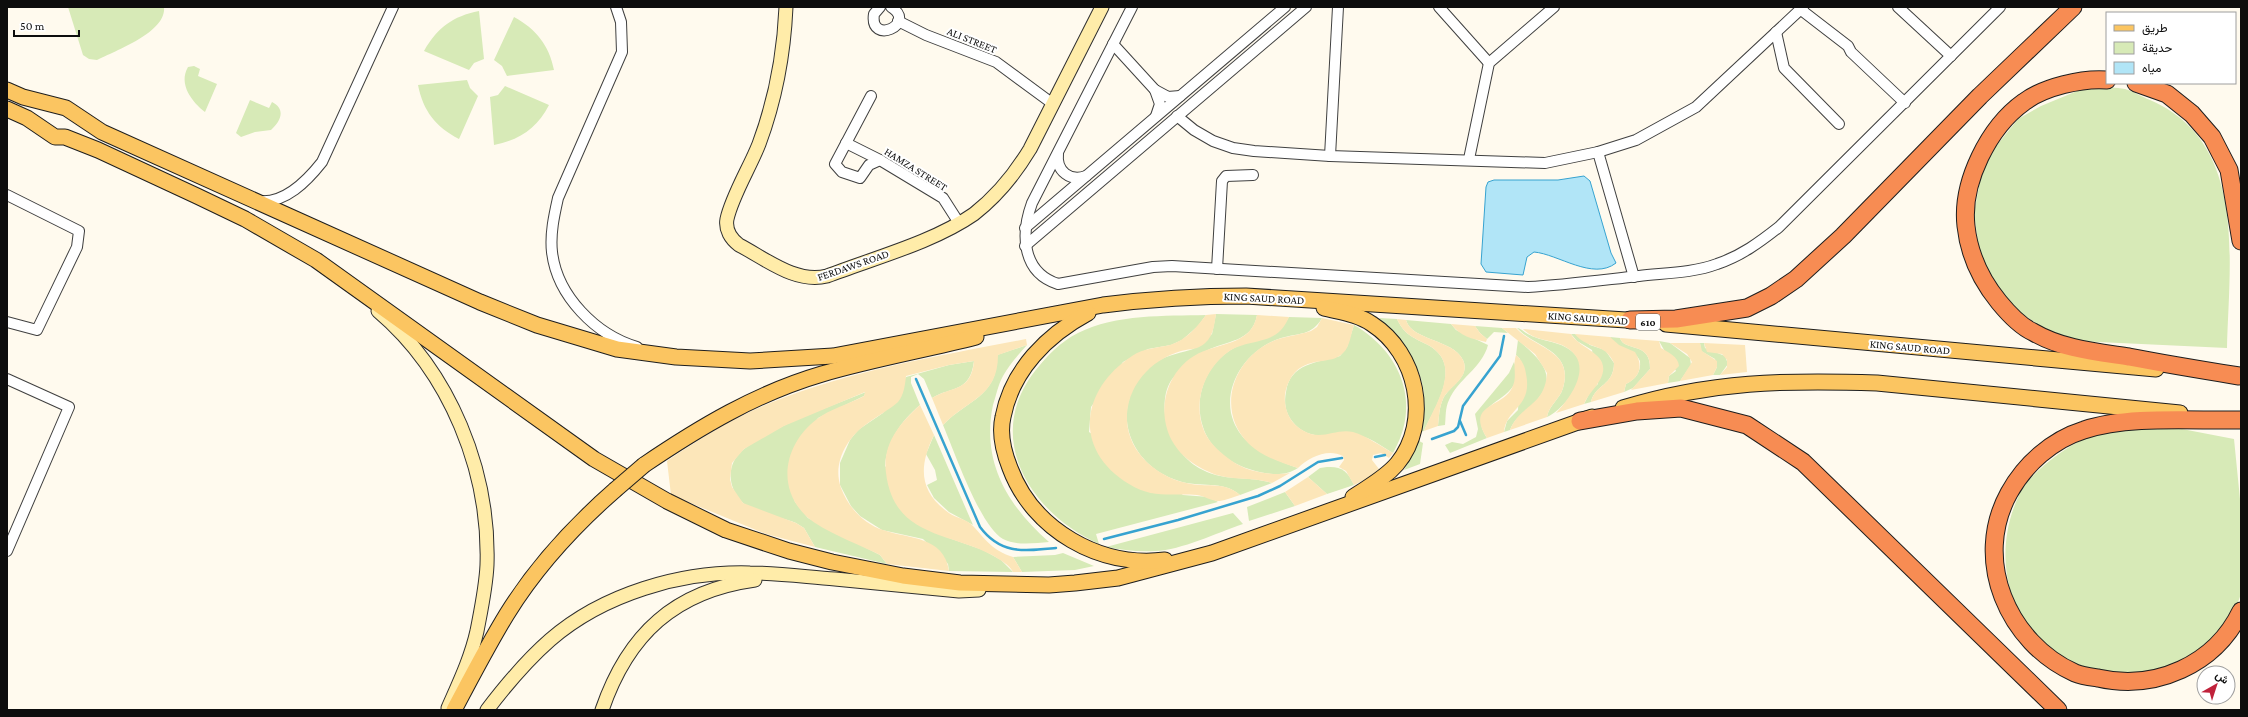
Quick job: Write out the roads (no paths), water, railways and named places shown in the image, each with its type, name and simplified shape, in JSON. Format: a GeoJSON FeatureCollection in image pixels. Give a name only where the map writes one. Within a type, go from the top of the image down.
{"type":"FeatureCollection","features":[{"type":"Feature","properties":{"kind":"highway"},"geometry":{"type":"LineString","coordinates":[[1630,320],[1676,319],[1747,308],[1771,296],[1796,279],[1843,236],[1980,96],[2073,7]]}},
{"type":"Feature","properties":{"kind":"highway"},"geometry":{"type":"LineString","coordinates":[[2106,80],[2096,79],[2060,85],[2024,101],[1996,129],[1978,158],[1969,190],[1966,224],[1972,254],[1987,288],[2007,311],[2032,332],[2071,348],[2240,376]]}},
{"type":"Feature","properties":{"kind":"highway"},"geometry":{"type":"LineString","coordinates":[[2139,84],[2168,94],[2192,114],[2212,137],[2229,170],[2241,241]]}},
{"type":"Feature","properties":{"kind":"highway"},"geometry":{"type":"LineString","coordinates":[[1580,421],[1637,411],[1681,408],[1747,425],[1804,462],[2058,710]]}},
{"type":"Feature","properties":{"kind":"highway"},"geometry":{"type":"LineString","coordinates":[[2241,420],[2116,422],[2083,430],[2048,448],[2020,474],[2002,507],[1994,546],[1998,583],[2013,619],[2039,651],[2076,674],[2113,682],[2134,682],[2162,678],[2196,663],[2219,643],[2236,622],[2241,611]]}},
{"type":"Feature","properties":{"kind":"main road"},"geometry":{"type":"LineString","coordinates":[[7,90],[56,107],[66,108],[102,132],[254,201],[537,325],[617,349],[676,357],[750,361],[833,356],[946,333],[1054,315]]}},
{"type":"Feature","properties":{"kind":"main road"},"geometry":{"type":"LineString","coordinates":[[47,131],[44,121],[45,116],[56,107]]}},
{"type":"Feature","properties":{"kind":"main road"},"geometry":{"type":"LineString","coordinates":[[7,109],[55,137],[65,137],[245,219],[316,260],[594,458],[667,501],[726,530],[796,553],[904,576],[960,582],[1049,585],[1118,578],[1212,554],[1580,421],[1663,395],[1709,387],[1748,383],[1829,381],[1877,383],[2241,420]]}},
{"type":"Feature","properties":{"kind":"main road"},"geometry":{"type":"LineString","coordinates":[[65,137],[73,130],[75,120],[74,114]]}},
{"type":"Feature","properties":{"kind":"main road","name":"KING SAUD ROAD"},"geometry":{"type":"LineString","coordinates":[[1054,315],[1103,305],[1147,299],[1202,296],[1246,296],[1630,320],[1758,334],[2240,376]]}},
{"type":"Feature","properties":{"kind":"main road"},"geometry":{"type":"LineString","coordinates":[[1284,298],[1360,317],[1374,325],[1395,344],[1411,372],[1415,385],[1417,399],[1412,433],[1398,462],[1388,474],[1333,511]]}},
{"type":"Feature","properties":{"kind":"main road"},"geometry":{"type":"LineString","coordinates":[[1103,305],[1070,322],[1050,338],[1017,379],[1002,418],[1002,440],[1013,477],[1027,501],[1045,520],[1062,535],[1084,548],[1108,556],[1130,560],[1154,561],[1212,554]]}},
{"type":"Feature","properties":{"kind":"main road"},"geometry":{"type":"LineString","coordinates":[[454,710],[507,614],[542,564],[582,518],[644,465],[687,436],[769,393],[821,374],[857,364],[955,342],[1054,315]]}},
{"type":"Feature","properties":{"kind":"street"},"geometry":{"type":"LineString","coordinates":[[254,201],[267,202],[290,193],[312,175],[322,162],[393,7]]}},
{"type":"Feature","properties":{"kind":"street"},"geometry":{"type":"LineString","coordinates":[[616,7],[621,22],[622,52],[558,198],[553,219],[552,253],[559,277],[571,300],[583,314],[598,327],[616,338],[635,346],[676,357]]}},
{"type":"Feature","properties":{"kind":"street","name":"FERDAWS ROAD"},"geometry":{"type":"LineString","coordinates":[[786,7],[780,62],[770,108],[759,143],[726,220],[728,233],[733,240],[795,275],[809,278],[818,278],[937,235],[985,204],[1016,170],[1053,104],[1102,7]]}},
{"type":"Feature","properties":{"kind":"street"},"geometry":{"type":"LineString","coordinates":[[880,7],[876,10],[873,18],[879,29],[891,30],[898,20],[897,12],[891,7]]}},
{"type":"Feature","properties":{"kind":"street"},"geometry":{"type":"LineString","coordinates":[[1132,7],[1032,202],[1025,228],[1026,246],[1035,269],[1049,282],[1058,284],[1172,266],[1528,286],[1561,286],[1634,276],[1694,270],[1716,265],[1736,257],[1760,243],[1779,226],[2000,7]]}},
{"type":"Feature","properties":{"kind":"street"},"geometry":{"type":"LineString","coordinates":[[1025,228],[1285,7]]}},
{"type":"Feature","properties":{"kind":"street"},"geometry":{"type":"LineString","coordinates":[[1026,246],[1306,7]]}},
{"type":"Feature","properties":{"kind":"street"},"geometry":{"type":"LineString","coordinates":[[1330,156],[1338,7]]}},
{"type":"Feature","properties":{"kind":"street"},"geometry":{"type":"LineString","coordinates":[[1438,7],[1489,64]]}},
{"type":"Feature","properties":{"kind":"street"},"geometry":{"type":"LineString","coordinates":[[1469,159],[1489,64],[1554,7]]}},
{"type":"Feature","properties":{"kind":"street"},"geometry":{"type":"LineString","coordinates":[[1898,7],[1951,56]]}},
{"type":"Feature","properties":{"kind":"street"},"geometry":{"type":"LineString","coordinates":[[1177,116],[1194,130],[1213,141],[1233,148],[1254,151],[1330,156],[1469,159],[1545,163],[1598,152],[1636,140],[1696,106],[1802,8],[1848,46],[1851,52],[1904,103]]}},
{"type":"Feature","properties":{"kind":"street","name":"ALI STREET"},"geometry":{"type":"LineString","coordinates":[[898,20],[926,35],[996,62],[1053,104]]}},
{"type":"Feature","properties":{"kind":"street"},"geometry":{"type":"LineString","coordinates":[[1776,32],[1784,68],[1839,124]]}},
{"type":"Feature","properties":{"kind":"street"},"geometry":{"type":"LineString","coordinates":[[1253,35],[1261,45]]}},
{"type":"Feature","properties":{"kind":"street"},"geometry":{"type":"LineString","coordinates":[[1113,44],[1155,90],[1168,97],[1180,96]]}},
{"type":"Feature","properties":{"kind":"street"},"geometry":{"type":"LineString","coordinates":[[1154,118],[1160,104],[1155,90]]}},
{"type":"Feature","properties":{"kind":"street"},"geometry":{"type":"LineString","coordinates":[[871,96],[834,164],[842,172],[860,178],[876,158]]}},
{"type":"Feature","properties":{"kind":"street","name":"HAMZA STREET"},"geometry":{"type":"LineString","coordinates":[[846,143],[876,158],[943,198],[959,222]]}},
{"type":"Feature","properties":{"kind":"street"},"geometry":{"type":"LineString","coordinates":[[1058,152],[1058,163],[1063,172],[1074,178],[1086,176]]}},
{"type":"Feature","properties":{"kind":"street"},"geometry":{"type":"LineString","coordinates":[[1598,152],[1634,276]]}},
{"type":"Feature","properties":{"kind":"street"},"geometry":{"type":"LineString","coordinates":[[1218,269],[1222,181],[1226,176],[1252,175]]}},
{"type":"Feature","properties":{"kind":"street"},"geometry":{"type":"LineString","coordinates":[[7,195],[79,230],[77,247],[37,330],[7,322]]}},
{"type":"Feature","properties":{"kind":"street"},"geometry":{"type":"LineString","coordinates":[[316,260],[387,319],[415,350],[439,384],[459,420],[472,457],[482,496],[486,531],[487,566],[476,633],[466,666],[448,710]]}},
{"type":"Feature","properties":{"kind":"street"},"geometry":{"type":"LineString","coordinates":[[7,379],[69,407],[7,551]]}},
{"type":"Feature","properties":{"kind":"street"},"geometry":{"type":"LineString","coordinates":[[487,710],[518,673],[551,639],[592,612],[636,592],[690,577],[750,572],[959,591],[1049,585]]}},
{"type":"Feature","properties":{"kind":"street"},"geometry":{"type":"LineString","coordinates":[[602,710],[609,689],[624,660],[643,635],[669,612],[697,595],[732,583],[787,575]]}},
{"type":"Feature","properties":{"kind":"water"},"geometry":{"type":"Polygon","coordinates":[[[1584,176],[1590,181],[1611,253],[1616,263],[1607,268],[1586,268],[1534,252],[1527,257],[1523,275],[1486,272],[1481,264],[1486,187],[1488,182],[1494,180],[1558,180],[1584,176]]]}},
{"type":"Feature","properties":{"kind":"waterway"},"geometry":{"type":"LineString","coordinates":[[1432,439],[1454,431],[1458,427],[1463,406],[1500,356],[1504,336]]}},
{"type":"Feature","properties":{"kind":"waterway"},"geometry":{"type":"LineString","coordinates":[[916,379],[980,527],[996,543],[1005,547],[1023,550],[1056,548]]}},
{"type":"Feature","properties":{"kind":"waterway"},"geometry":{"type":"LineString","coordinates":[[1460,421],[1466,435]]}},
{"type":"Feature","properties":{"kind":"waterway"},"geometry":{"type":"LineString","coordinates":[[1375,457],[1385,455]]}},
{"type":"Feature","properties":{"kind":"waterway"},"geometry":{"type":"LineString","coordinates":[[1104,539],[1178,520],[1258,496],[1280,486],[1318,462],[1342,458]]}}]}
